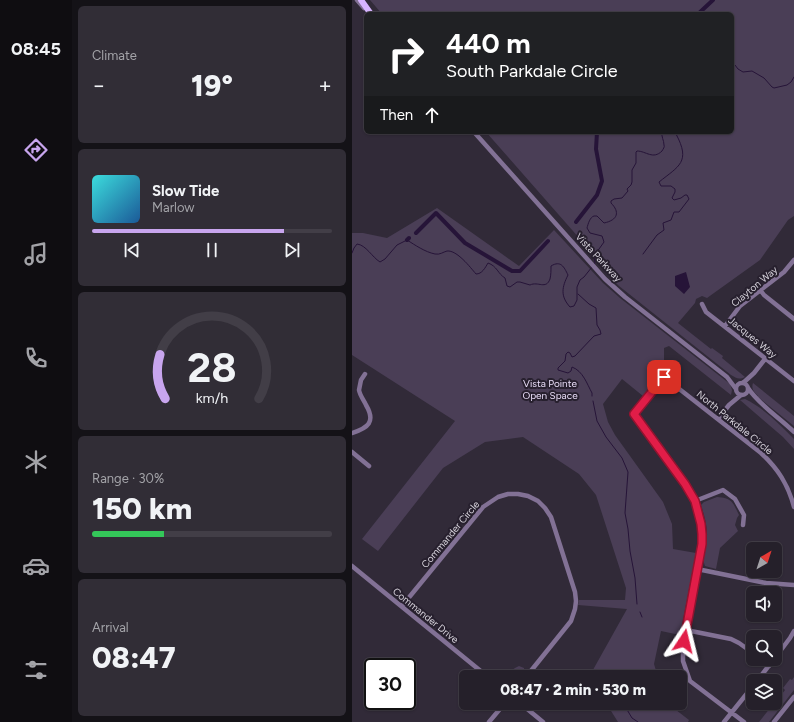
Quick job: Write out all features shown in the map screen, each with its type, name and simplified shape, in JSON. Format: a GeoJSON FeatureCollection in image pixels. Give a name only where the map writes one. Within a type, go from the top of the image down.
{"type":"FeatureCollection","features":[{"type":"Feature","properties":{"kind":"main road"},"geometry":{"type":"LineString","coordinates":[[361,0],[369,12]]}},
{"type":"Feature","properties":{"kind":"street"},"geometry":{"type":"LineString","coordinates":[[357,0],[368,12]]}},
{"type":"Feature","properties":{"kind":"street","name":"Vista Parkway"},"geometry":{"type":"LineString","coordinates":[[476,134],[606,279],[625,296],[727,377],[741,383]]}},
{"type":"Feature","properties":{"kind":"street","name":"Clayton Way"},"geometry":{"type":"LineString","coordinates":[[725,326],[740,306],[784,272],[794,260]]}},
{"type":"Feature","properties":{"kind":"street"},"geometry":{"type":"LineString","coordinates":[[761,291],[794,319]]}},
{"type":"Feature","properties":{"kind":"street","name":"Jacques Way"},"geometry":{"type":"LineString","coordinates":[[702,304],[706,312],[794,381]]}},
{"type":"Feature","properties":{"kind":"street"},"geometry":{"type":"LineString","coordinates":[[729,405],[736,390],[736,386],[754,373],[765,359]]}},
{"type":"Feature","properties":{"kind":"street"},"geometry":{"type":"LineString","coordinates":[[718,419],[729,405],[742,394],[747,392],[754,373]]}},
{"type":"Feature","properties":{"kind":"street"},"geometry":{"type":"LineString","coordinates":[[352,433],[364,428],[370,422],[369,410],[359,390],[361,380],[365,374]]}},
{"type":"Feature","properties":{"kind":"street","name":"North Parkdale Circle"},"geometry":{"type":"LineString","coordinates":[[695,501],[685,484],[634,414],[664,377],[761,453],[783,479],[788,488],[794,507]]}},
{"type":"Feature","properties":{"kind":"street","name":"Vista Parkway"},"geometry":{"type":"LineString","coordinates":[[727,377],[736,390]]}},
{"type":"Feature","properties":{"kind":"street"},"geometry":{"type":"LineString","coordinates":[[741,383],[748,387],[759,402],[794,432]]}},
{"type":"Feature","properties":{"kind":"street"},"geometry":{"type":"LineString","coordinates":[[736,390],[739,394],[759,402]]}},
{"type":"Feature","properties":{"kind":"street"},"geometry":{"type":"LineString","coordinates":[[352,452],[369,466]]}},
{"type":"Feature","properties":{"kind":"street"},"geometry":{"type":"LineString","coordinates":[[743,525],[744,516],[735,499],[723,490],[695,501],[699,513],[702,544],[686,630],[683,661],[690,681],[744,722]]}},
{"type":"Feature","properties":{"kind":"street","name":"Commander Circle"},"geometry":{"type":"LineString","coordinates":[[402,606],[483,507],[498,497],[508,494],[528,496],[538,501],[545,508],[551,518],[575,590],[576,601],[571,621],[532,670]]}},
{"type":"Feature","properties":{"kind":"street","name":"Commander Drive"},"geometry":{"type":"LineString","coordinates":[[352,566],[480,670]]}},
{"type":"Feature","properties":{"kind":"street"},"geometry":{"type":"LineString","coordinates":[[697,569],[766,582],[794,585]]}},
{"type":"Feature","properties":{"kind":"street"},"geometry":{"type":"LineString","coordinates":[[686,630],[731,638],[746,648]]}},
{"type":"Feature","properties":{"kind":"street"},"geometry":{"type":"LineString","coordinates":[[782,649],[794,631]]}},
{"type":"Feature","properties":{"kind":"street"},"geometry":{"type":"LineString","coordinates":[[763,674],[769,666]]}},
{"type":"Feature","properties":{"kind":"street"},"geometry":{"type":"LineString","coordinates":[[724,722],[746,695]]}},
{"type":"Feature","properties":{"kind":"street"},"geometry":{"type":"LineString","coordinates":[[774,722],[794,697]]}},
{"type":"Feature","properties":{"kind":"street"},"geometry":{"type":"LineString","coordinates":[[489,722],[498,710]]}},
{"type":"Feature","properties":{"kind":"street"},"geometry":{"type":"LineString","coordinates":[[528,710],[543,722]]}},
{"type":"Feature","properties":{"kind":"green space"},"geometry":{"type":"Polygon","coordinates":[[[370,0],[794,0],[794,216],[788,220],[760,260],[707,298],[702,296],[696,299],[695,303],[678,323],[711,349],[712,348],[723,356],[722,358],[745,377],[738,378],[731,375],[619,286],[588,252],[591,248],[580,239],[488,134],[734,134],[734,12],[380,12],[370,0]]]}},
{"type":"Feature","properties":{"kind":"green space","name":"Vista Pointe Open Space"},"geometry":{"type":"Polygon","coordinates":[[[437,208],[519,266],[554,230],[603,283],[620,298],[730,384],[732,390],[731,395],[669,346],[664,348],[664,370],[658,372],[655,380],[643,396],[622,379],[603,404],[608,422],[615,435],[663,502],[672,524],[673,549],[696,553],[680,635],[661,631],[654,664],[656,670],[593,670],[627,609],[578,605],[579,600],[625,600],[626,588],[596,495],[579,474],[523,437],[485,442],[443,468],[378,551],[362,539],[455,421],[352,355],[352,233],[363,233],[387,238],[437,208]]]}},
{"type":"Feature","properties":{"kind":"green space"},"geometry":{"type":"Polygon","coordinates":[[[753,383],[794,416],[794,426],[758,397],[754,392],[752,385],[753,383]]]}},
{"type":"Feature","properties":{"kind":"green space"},"geometry":{"type":"Polygon","coordinates":[[[745,399],[765,412],[794,439],[794,449],[783,437],[740,400],[745,399]]]}},
{"type":"Feature","properties":{"kind":"green space"},"geometry":{"type":"Polygon","coordinates":[[[717,497],[732,502],[739,515],[735,525],[738,531],[720,548],[716,569],[705,566],[704,563],[707,529],[701,505],[704,502],[717,497]]]}},
{"type":"Feature","properties":{"kind":"green space"},"geometry":{"type":"Polygon","coordinates":[[[519,666],[524,668],[524,670],[512,670],[519,666]]]}},
{"type":"Feature","properties":{"kind":"green space"},"geometry":{"type":"Polygon","coordinates":[[[794,677],[794,690],[782,705],[782,694],[785,690],[783,688],[790,679],[792,680],[794,677]]]}},
{"type":"Feature","properties":{"kind":"green space"},"geometry":{"type":"Polygon","coordinates":[[[610,710],[676,710],[689,720],[688,722],[618,722],[610,710]]]}},
{"type":"Feature","properties":{"kind":"green space"},"geometry":{"type":"Polygon","coordinates":[[[768,710],[778,710],[769,722],[759,722],[768,710]]]}},
{"type":"Feature","properties":{"kind":"shaded area"},"geometry":{"type":"Polygon","coordinates":[[[686,272],[690,287],[684,294],[675,286],[675,276],[686,272]]]}},
{"type":"Feature","properties":{"kind":"waterway"},"geometry":{"type":"LineString","coordinates":[[700,12],[713,0]]}},
{"type":"Feature","properties":{"kind":"waterway"},"geometry":{"type":"LineString","coordinates":[[734,65],[743,72],[752,71],[764,78],[774,88],[787,85],[794,77]]}},
{"type":"Feature","properties":{"kind":"waterway"},"geometry":{"type":"LineString","coordinates":[[576,222],[597,195],[602,181],[596,149],[597,134]]}},
{"type":"Feature","properties":{"kind":"waterway"},"geometry":{"type":"LineString","coordinates":[[594,264],[594,256],[604,242],[602,236],[590,233],[587,228],[589,221],[594,216],[597,216],[604,223],[615,218],[616,210],[611,201],[622,198],[628,191],[627,189],[632,182],[632,170],[636,163],[636,152],[640,151],[653,155],[659,154],[664,146],[662,134]]}},
{"type":"Feature","properties":{"kind":"waterway"},"geometry":{"type":"LineString","coordinates":[[643,254],[657,235],[664,230],[663,223],[671,220],[674,212],[679,212],[689,199],[687,195],[685,195],[674,200],[672,198],[675,189],[671,186],[661,186],[659,182],[672,172],[681,162],[682,151],[676,134]]}},
{"type":"Feature","properties":{"kind":"waterway"},"geometry":{"type":"LineString","coordinates":[[416,233],[436,213],[465,243],[512,271],[520,271],[548,241]]}},
{"type":"Feature","properties":{"kind":"waterway"},"geometry":{"type":"LineString","coordinates":[[352,253],[357,244],[366,249],[380,262],[385,259],[397,245],[407,240],[431,253],[438,254],[451,251],[463,260],[476,274],[482,272],[488,263],[491,264],[505,278],[507,286],[510,287],[517,282],[530,285],[544,285],[550,279],[551,266],[554,264],[560,264],[564,267],[568,275],[563,287],[563,295],[570,307],[574,306],[577,300],[577,287],[580,280],[592,267]]}},
{"type":"Feature","properties":{"kind":"waterway"},"geometry":{"type":"LineString","coordinates":[[578,294],[596,308],[597,325],[601,334],[594,336],[575,356],[572,357],[568,352],[566,354],[565,361],[558,368],[558,370],[568,373],[571,371],[572,367],[579,371],[592,393],[592,396]]}},
{"type":"Feature","properties":{"kind":"waterway"},"geometry":{"type":"LineString","coordinates":[[593,401],[597,421],[606,437],[622,458],[628,472],[625,513],[635,578],[637,604]]}},
{"type":"Feature","properties":{"kind":"waterway"},"geometry":{"type":"LineString","coordinates":[[640,612],[642,617]]}},
{"type":"Feature","properties":{"kind":"waterway"},"geometry":{"type":"LineString","coordinates":[[627,710],[632,718],[638,722]]}},
{"type":"Feature","properties":{"kind":"route"},"geometry":{"type":"LineString","coordinates":[[664,377],[634,414],[685,484],[695,501],[699,513],[702,544],[684,641]]}}]}
